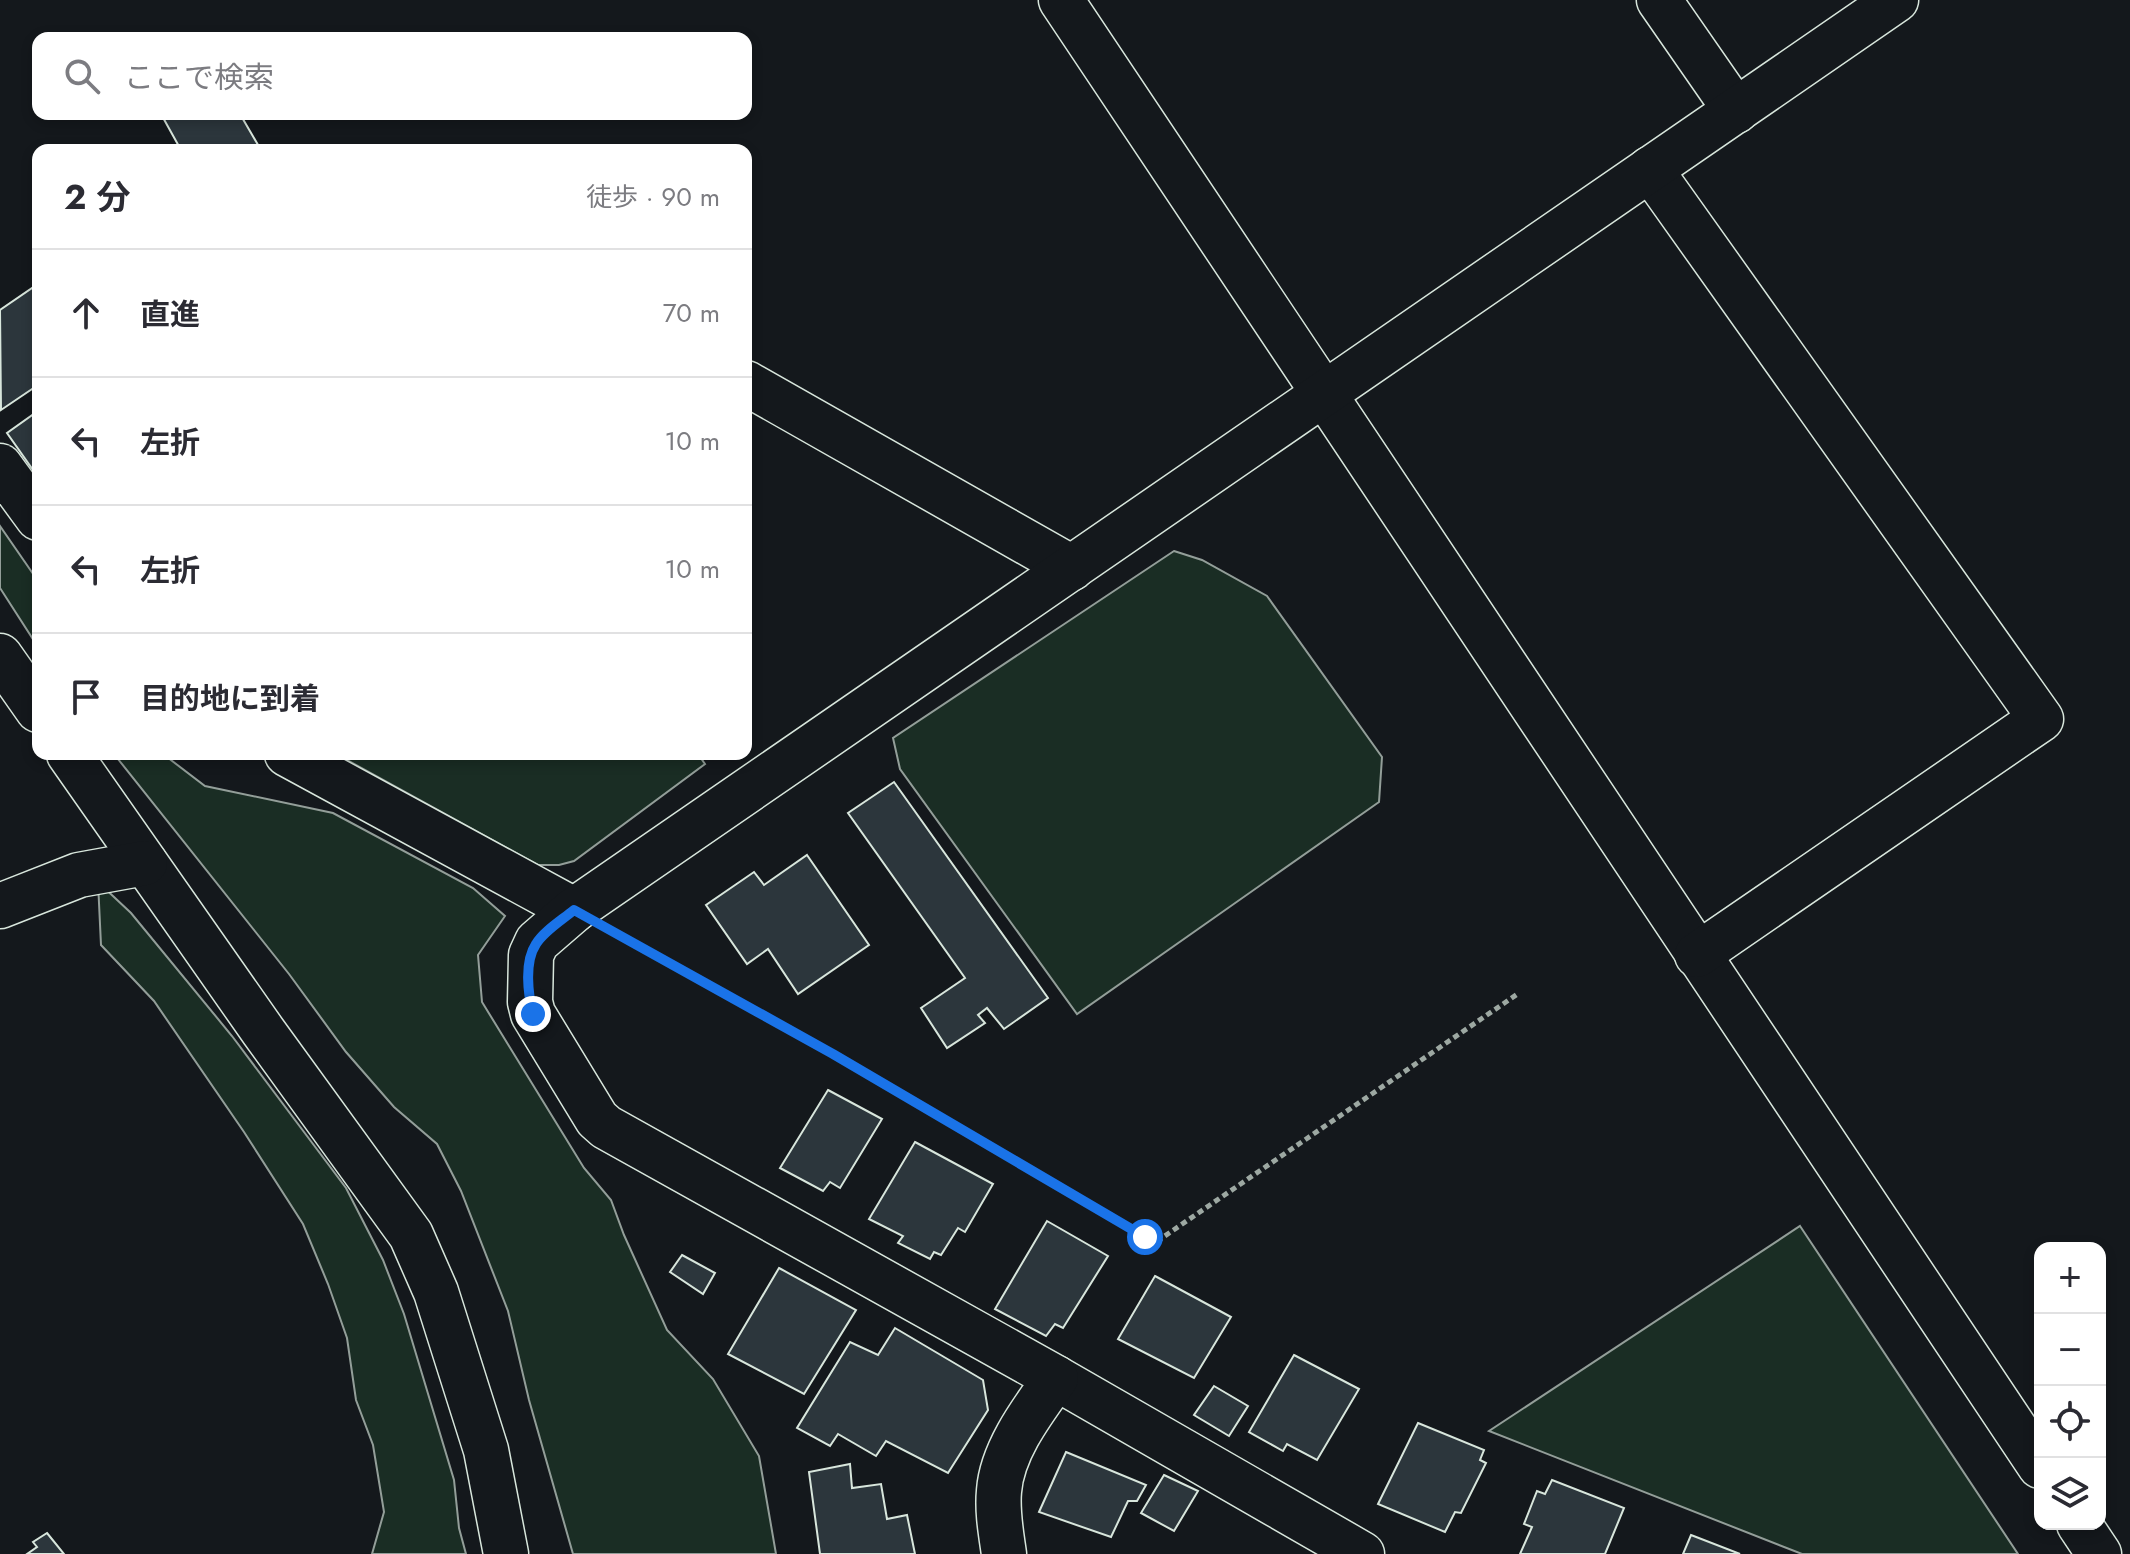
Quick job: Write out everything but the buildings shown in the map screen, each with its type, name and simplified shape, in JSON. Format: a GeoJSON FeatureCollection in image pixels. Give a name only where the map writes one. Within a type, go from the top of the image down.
{"type":"FeatureCollection","features":[{"type":"Feature","properties":{"kind":"street"},"geometry":{"type":"LineString","coordinates":[[1061,0],[2035,1458]]}},
{"type":"Feature","properties":{"kind":"street"},"geometry":{"type":"LineString","coordinates":[[1659,0],[1736,111]]}},
{"type":"Feature","properties":{"kind":"street"},"geometry":{"type":"LineString","coordinates":[[1362,1554],[1056,1378],[606,1127],[597,1119],[533,1014],[530,1002],[531,955],[537,942],[574,910],[1896,0]]}},
{"type":"Feature","properties":{"kind":"street"},"geometry":{"type":"LineString","coordinates":[[1650,169],[2041,719],[1697,955]]}},
{"type":"Feature","properties":{"kind":"street"},"geometry":{"type":"LineString","coordinates":[[752,386],[1072,568]]}},
{"type":"Feature","properties":{"kind":"street"},"geometry":{"type":"LineString","coordinates":[[0,466],[32,510]]}},
{"type":"Feature","properties":{"kind":"street"},"geometry":{"type":"LineString","coordinates":[[0,656],[32,701]]}},
{"type":"Feature","properties":{"kind":"street"},"geometry":{"type":"LineString","coordinates":[[73,760],[411,1235],[436,1292],[486,1450],[506,1554]]}},
{"type":"Feature","properties":{"kind":"street"},"geometry":{"type":"LineString","coordinates":[[298,760],[574,910]]}},
{"type":"Feature","properties":{"kind":"street"},"geometry":{"type":"LineString","coordinates":[[0,906],[79,875],[145,863]]}},
{"type":"Feature","properties":{"kind":"street"},"geometry":{"type":"LineString","coordinates":[[1004,1554],[998,1518],[999,1487],[1004,1467],[1033,1410],[1056,1378]]}},
{"type":"Feature","properties":{"kind":"street"},"geometry":{"type":"LineString","coordinates":[[2083,1530],[2099,1554]]}},
{"type":"Feature","properties":{"kind":"path"},"geometry":{"type":"LineString","coordinates":[[574,910],[833,1054],[1156,1242],[1519,993]]}},
{"type":"Feature","properties":{"kind":"green space"},"geometry":{"type":"Polygon","coordinates":[[[0,526],[32,572],[32,638],[0,588],[0,526]]]}},
{"type":"Feature","properties":{"kind":"green space"},"geometry":{"type":"Polygon","coordinates":[[[1174,551],[1202,560],[1267,596],[1382,757],[1379,802],[1077,1014],[900,769],[893,738],[1174,551]]]}},
{"type":"Feature","properties":{"kind":"green space"},"geometry":{"type":"Polygon","coordinates":[[[119,760],[171,760],[205,786],[333,813],[473,888],[505,916],[478,955],[482,1002],[584,1168],[611,1200],[667,1330],[713,1379],[759,1456],[776,1554],[573,1554],[529,1400],[508,1311],[461,1191],[437,1144],[394,1107],[346,1052],[289,974],[119,760]]]}},
{"type":"Feature","properties":{"kind":"green space"},"geometry":{"type":"Polygon","coordinates":[[[347,760],[702,760],[705,764],[574,861],[538,865],[347,760]]]}},
{"type":"Feature","properties":{"kind":"green space"},"geometry":{"type":"Polygon","coordinates":[[[98,882],[131,913],[232,1036],[346,1188],[383,1260],[404,1314],[454,1480],[459,1528],[466,1554],[372,1554],[384,1512],[373,1445],[356,1400],[347,1338],[328,1284],[303,1224],[244,1132],[154,1001],[101,945],[98,882]]]}},
{"type":"Feature","properties":{"kind":"green space"},"geometry":{"type":"Polygon","coordinates":[[[1800,1226],[2018,1554],[1802,1554],[1489,1431],[1800,1226]]]}},
{"type":"Feature","properties":{"kind":"route"},"geometry":{"type":"LineString","coordinates":[[533,1014],[529,976],[531,955],[537,942],[574,910],[833,1054],[1145,1237]]}}]}
